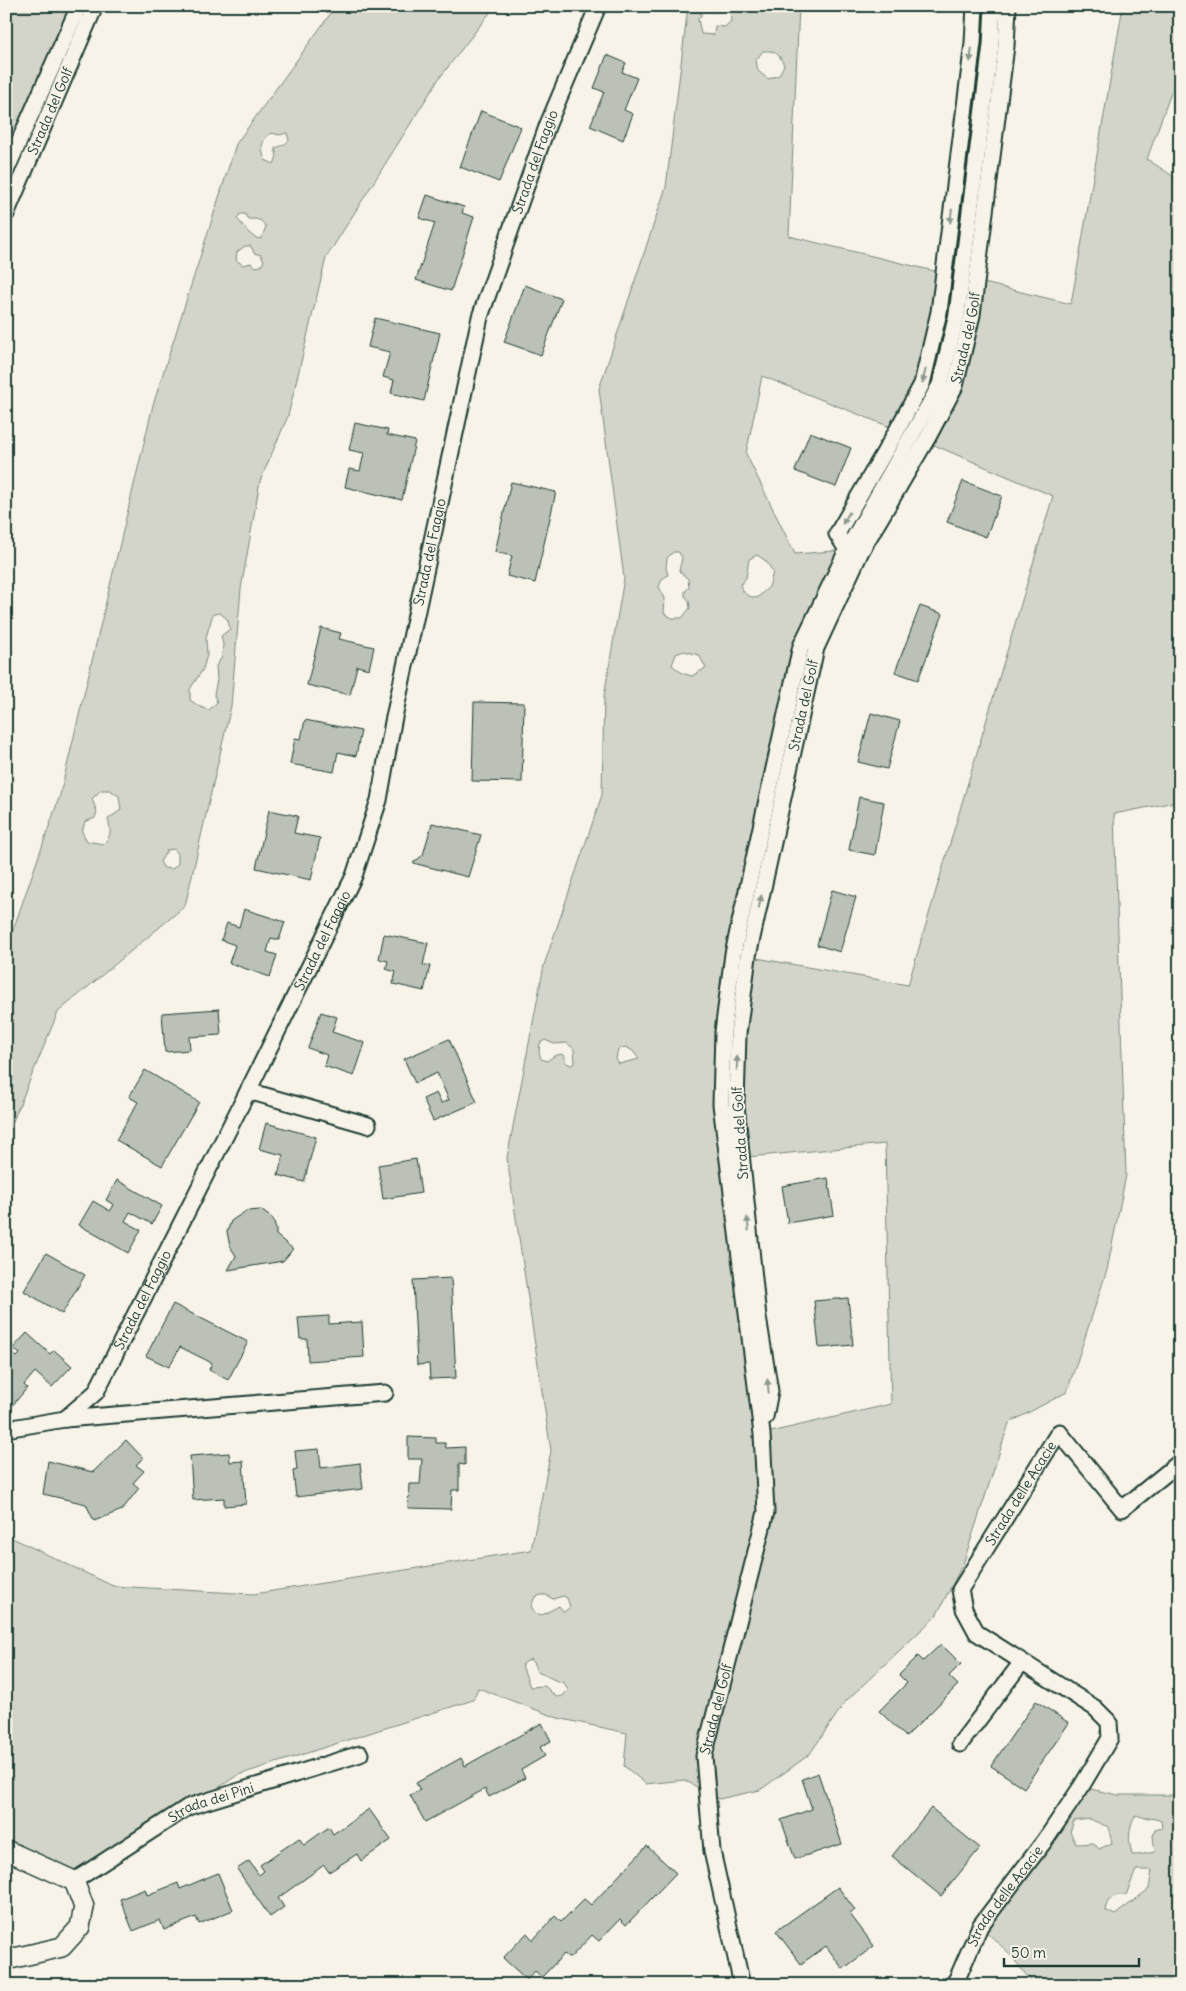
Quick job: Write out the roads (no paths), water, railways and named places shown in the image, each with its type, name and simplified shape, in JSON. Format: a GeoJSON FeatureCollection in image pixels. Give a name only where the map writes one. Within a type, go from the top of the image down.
{"type":"FeatureCollection","features":[{"type":"Feature","properties":{"kind":"street","name":"Strada del Golf"},"geometry":{"type":"LineString","coordinates":[[6,171],[79,6]]}},
{"type":"Feature","properties":{"kind":"street","name":"Strada del Golf"},"geometry":{"type":"LineString","coordinates":[[6,214],[95,6]]}},
{"type":"Feature","properties":{"kind":"street","name":"Strada del Faggio"},"geometry":{"type":"LineString","coordinates":[[66,1420],[96,1392],[248,1092],[354,876],[379,800],[395,712],[480,316],[548,124],[598,6]]}},
{"type":"Feature","properties":{"kind":"street"},"geometry":{"type":"LineString","coordinates":[[847,550],[837,534],[922,384],[939,312],[973,43],[975,6]]}},
{"type":"Feature","properties":{"kind":"street","name":"Strada del Golf"},"geometry":{"type":"LineString","coordinates":[[742,1985],[712,1851],[704,1756],[766,1512],[762,1434],[721,1104],[723,1032],[734,954],[801,646],[847,550],[940,385],[957,314],[991,45],[993,6]]}},
{"type":"Feature","properties":{"kind":"street","name":"Strada del Golf"},"geometry":{"type":"LineString","coordinates":[[762,1434],[770,1391],[758,1317],[736,1106],[738,1034],[748,956],[816,648],[861,551],[928,437],[955,386],[972,315],[1006,46],[1008,6]]}},
{"type":"Feature","properties":{"kind":"street"},"geometry":{"type":"LineString","coordinates":[[248,1092],[368,1125]]}},
{"type":"Feature","properties":{"kind":"street"},"geometry":{"type":"LineString","coordinates":[[6,1429],[66,1420],[385,1393]]}},
{"type":"Feature","properties":{"kind":"street","name":"Strada delle Acacie"},"geometry":{"type":"LineString","coordinates":[[952,1985],[980,1926],[1046,1839],[1081,1787],[1110,1738],[1109,1722],[1095,1708],[977,1633],[964,1609],[960,1590],[1058,1432],[1122,1509],[1180,1462]]}},
{"type":"Feature","properties":{"kind":"street"},"geometry":{"type":"LineString","coordinates":[[960,1744],[1022,1662]]}},
{"type":"Feature","properties":{"kind":"street","name":"Strada dei Pini"},"geometry":{"type":"LineString","coordinates":[[74,1880],[188,1807],[360,1754]]}},
{"type":"Feature","properties":{"kind":"street"},"geometry":{"type":"LineString","coordinates":[[6,1850],[74,1880],[84,1907],[80,1927],[62,1947],[6,1960]]}}]}
